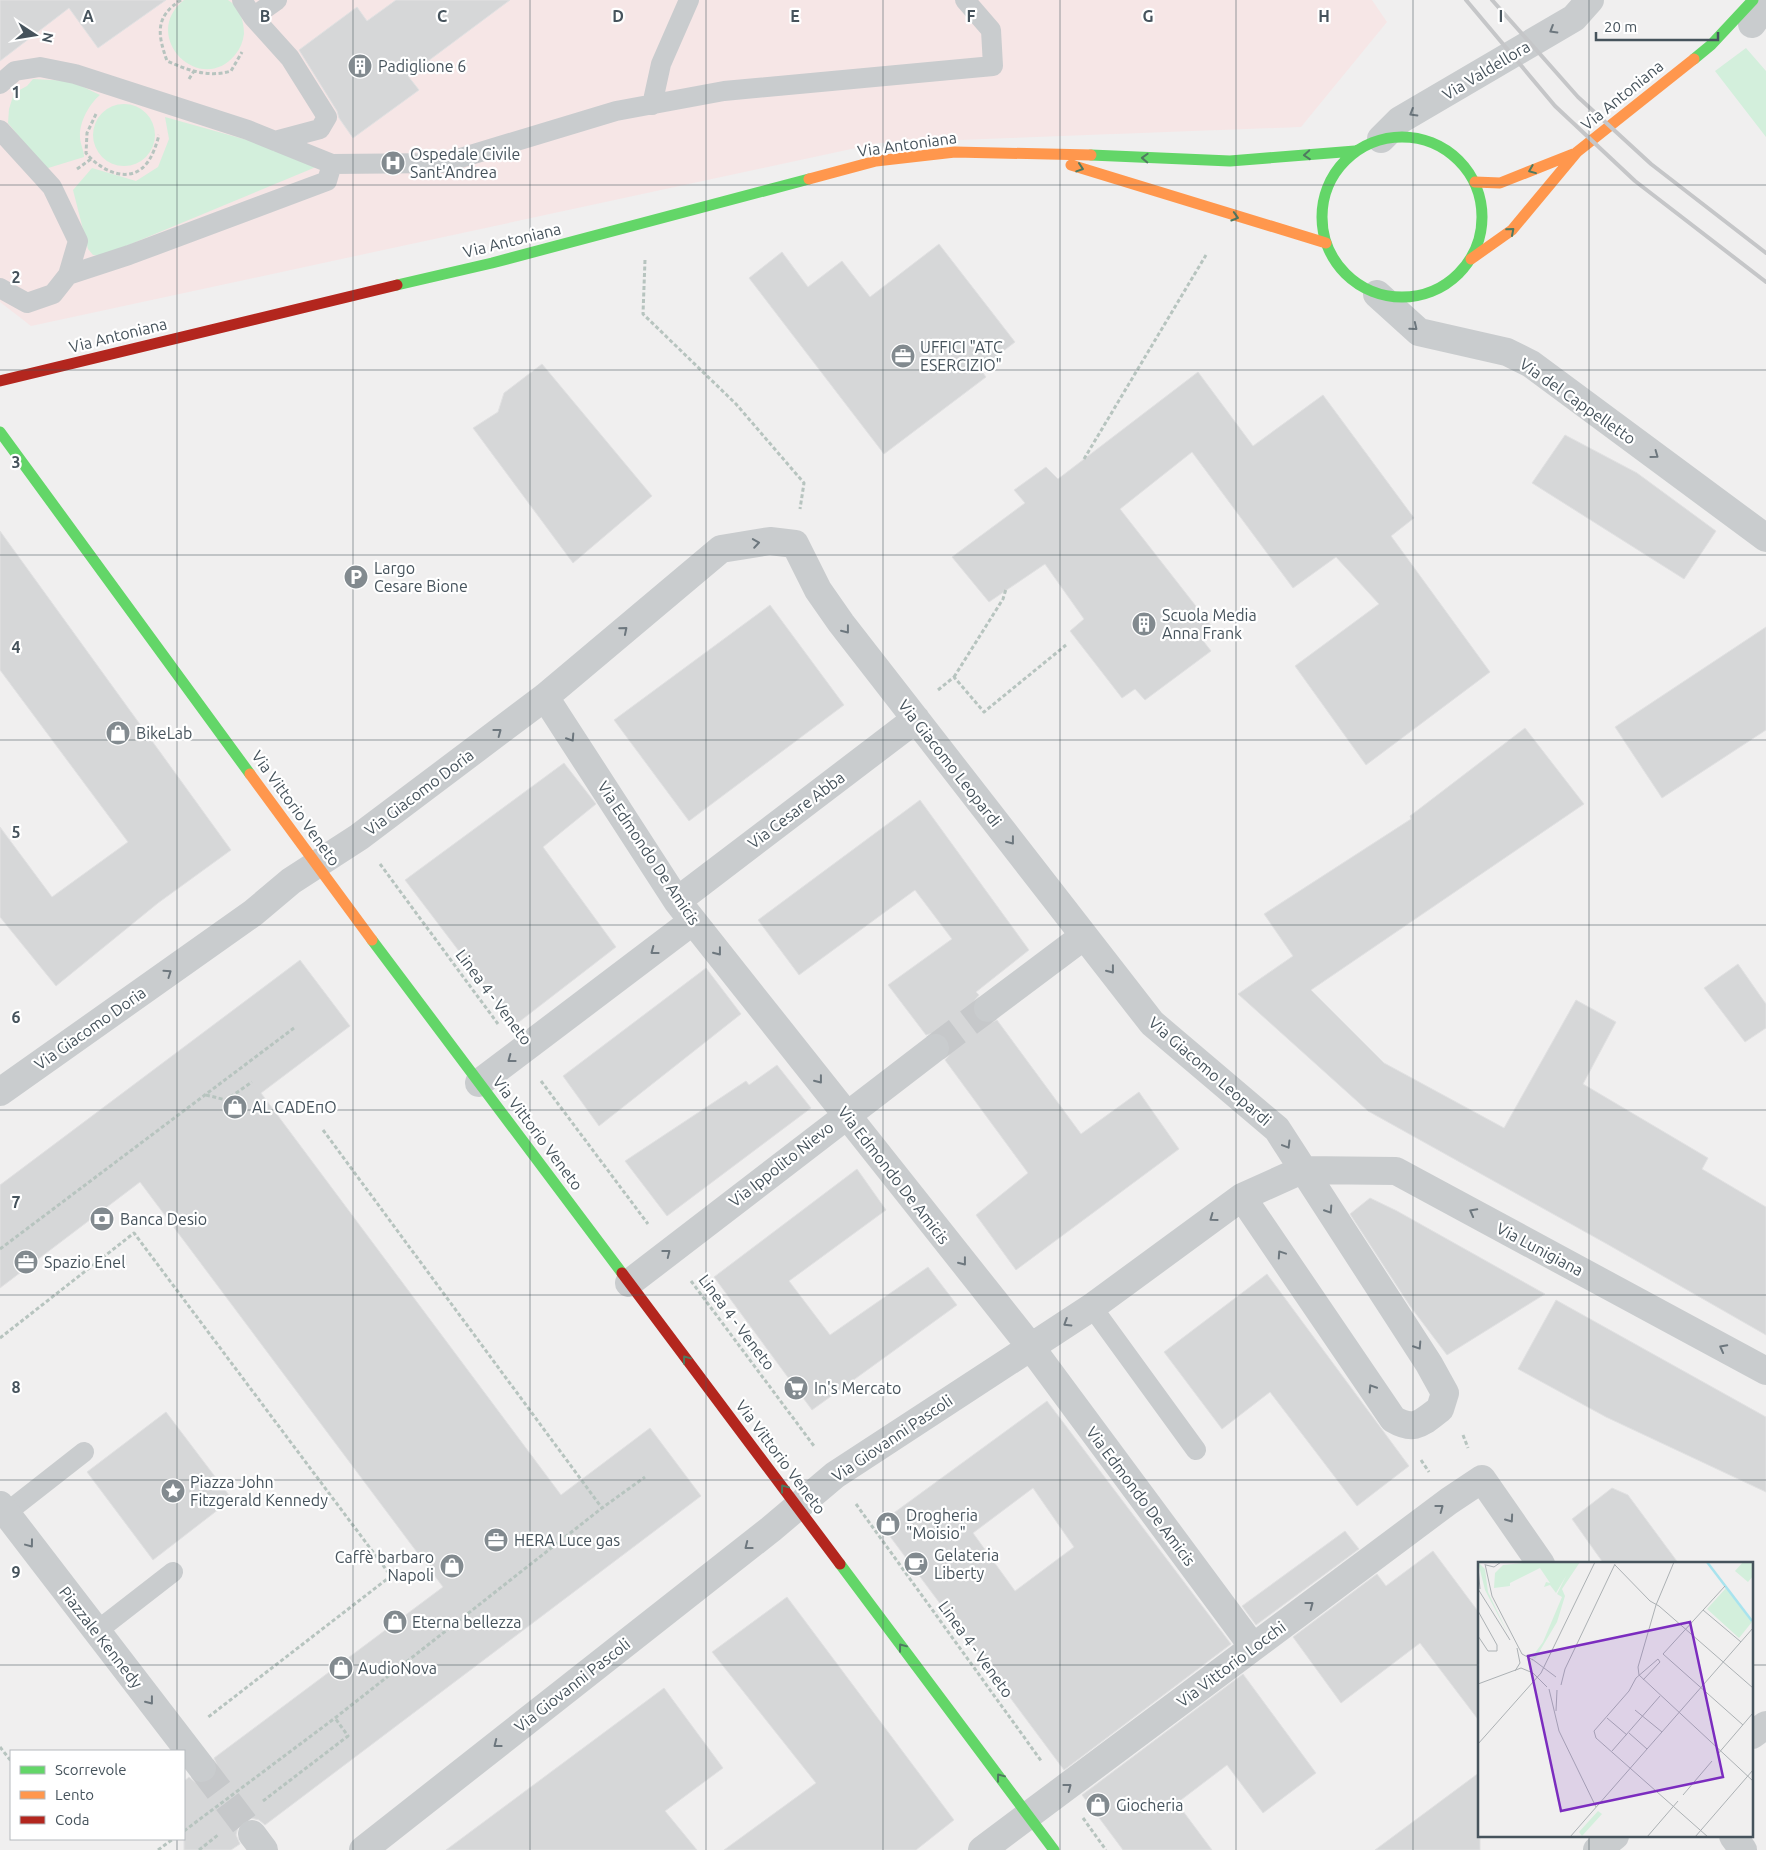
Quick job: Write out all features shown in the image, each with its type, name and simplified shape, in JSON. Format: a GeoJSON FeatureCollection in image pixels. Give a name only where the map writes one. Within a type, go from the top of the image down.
{"type":"FeatureCollection","features":[{"type":"Feature","properties":{"kind":"street","name":"Via Valdellora"},"geometry":{"type":"LineString","coordinates":[[1381,139],[1400,120],[1574,18],[1590,0]]}},
{"type":"Feature","properties":{"kind":"street","name":"Via Antoniana"},"geometry":{"type":"LineString","coordinates":[[1711,45],[1759,10]]}},
{"type":"Feature","properties":{"kind":"street","name":"Via Antoniana"},"geometry":{"type":"LineString","coordinates":[[1471,259],[1512,230],[1577,152],[1711,45],[1759,10]]}},
{"type":"Feature","properties":{"kind":"street"},"geometry":{"type":"LineString","coordinates":[[1409,137],[1436,144],[1458,159],[1475,182],[1482,207],[1481,234],[1471,259],[1454,279],[1430,293],[1404,298],[1377,294],[1355,283],[1338,265],[1326,243],[1321,218],[1325,193],[1337,170],[1355,152],[1381,139],[1409,137]]}},
{"type":"Feature","properties":{"kind":"street","name":"Via Antoniana"},"geometry":{"type":"LineString","coordinates":[[0,381],[492,262],[876,161],[955,152],[1034,153],[1230,161],[1355,152]]}},
{"type":"Feature","properties":{"kind":"street","name":"Via Antoniana"},"geometry":{"type":"LineString","coordinates":[[1475,182],[1500,183],[1577,152]]}},
{"type":"Feature","properties":{"kind":"street","name":"Via Antoniana"},"geometry":{"type":"LineString","coordinates":[[1034,153],[1223,213],[1326,243]]}},
{"type":"Feature","properties":{"kind":"street","name":"Via del Cappelletto"},"geometry":{"type":"LineString","coordinates":[[1377,294],[1419,332],[1507,352],[1531,364],[1766,538]]}},
{"type":"Feature","properties":{"kind":"street","name":"Via Vittorio Veneto"},"geometry":{"type":"LineString","coordinates":[[0,432],[479,1083],[798,1506],[1054,1850]]}},
{"type":"Feature","properties":{"kind":"street","name":"Via Giacomo Doria"},"geometry":{"type":"LineString","coordinates":[[0,1092],[253,913],[291,881],[359,837],[545,697],[721,549],[770,541],[795,544]]}},
{"type":"Feature","properties":{"kind":"street","name":"Via Giacomo Leopardi"},"geometry":{"type":"LineString","coordinates":[[795,544],[818,590],[841,623],[1152,1023],[1277,1129],[1430,1364],[1445,1393],[1440,1409],[1421,1423],[1406,1427],[1393,1419],[1242,1197]]}},
{"type":"Feature","properties":{"kind":"street","name":"Via Edmondo De Amicis"},"geometry":{"type":"LineString","coordinates":[[545,697],[685,911],[1030,1346],[1253,1647]]}},
{"type":"Feature","properties":{"kind":"street","name":"Via Cesare Abba"},"geometry":{"type":"LineString","coordinates":[[479,1083],[520,1052],[913,716]]}},
{"type":"Feature","properties":{"kind":"street"},"geometry":{"type":"LineString","coordinates":[[988,1008],[1084,936]]}},
{"type":"Feature","properties":{"kind":"street","name":"Via Ippolito Nievo"},"geometry":{"type":"LineString","coordinates":[[629,1283],[846,1114],[936,1048]]}},
{"type":"Feature","properties":{"kind":"street","name":"Via Giovanni Pascoli"},"geometry":{"type":"LineString","coordinates":[[363,1850],[835,1475],[1092,1307],[1242,1197],[1302,1170]]}},
{"type":"Feature","properties":{"kind":"street","name":"Via Lunigiana"},"geometry":{"type":"LineString","coordinates":[[1302,1170],[1396,1171],[1766,1371]]}},
{"type":"Feature","properties":{"kind":"street","name":"Via Vittorio Locchi"},"geometry":{"type":"LineString","coordinates":[[982,1850],[1449,1501],[1482,1480],[1540,1562]]}},
{"type":"Feature","properties":{"kind":"street","name":"Piazzale Kennedy"},"geometry":{"type":"LineString","coordinates":[[3,1510],[202,1768]]}},
{"type":"Feature","properties":{"kind":"street"},"geometry":{"type":"LineString","coordinates":[[1754,1734],[1766,1725]]}},
{"type":"Feature","properties":{"kind":"street"},"geometry":{"type":"LineString","coordinates":[[1597,1850],[1612,1838]]}},
{"type":"Feature","properties":{"kind":"street"},"geometry":{"type":"LineString","coordinates":[[1734,1838],[1743,1850]]}},
{"type":"Feature","properties":{"kind":"lane"},"geometry":{"type":"LineString","coordinates":[[275,141],[320,129],[327,117],[290,58],[247,8],[277,0]]}},
{"type":"Feature","properties":{"kind":"lane"},"geometry":{"type":"LineString","coordinates":[[652,105],[661,64],[689,0]]}},
{"type":"Feature","properties":{"kind":"lane"},"geometry":{"type":"LineString","coordinates":[[0,84],[15,70],[40,67],[75,74],[248,130],[332,164],[444,162],[616,112],[724,91],[993,66],[991,30],[965,0]]}},
{"type":"Feature","properties":{"kind":"lane"},"geometry":{"type":"LineString","coordinates":[[0,130],[52,188],[78,241],[68,275],[53,294],[27,303],[0,288]]}},
{"type":"Feature","properties":{"kind":"lane"},"geometry":{"type":"LineString","coordinates":[[68,275],[129,255],[327,181],[332,164]]}},
{"type":"Feature","properties":{"kind":"lane"},"geometry":{"type":"LineString","coordinates":[[1092,1307],[1196,1450]]}},
{"type":"Feature","properties":{"kind":"lane"},"geometry":{"type":"LineString","coordinates":[[3,1510],[84,1452]]}},
{"type":"Feature","properties":{"kind":"lane"},"geometry":{"type":"LineString","coordinates":[[96,1631],[173,1572]]}},
{"type":"Feature","properties":{"kind":"path"},"geometry":{"type":"LineString","coordinates":[[181,0],[170,7],[160,24],[160,40],[167,61],[194,71],[219,75],[231,71],[252,33],[247,8]]}},
{"type":"Feature","properties":{"kind":"path"},"geometry":{"type":"LineString","coordinates":[[116,87],[96,113],[88,133],[86,153],[94,163],[107,170],[127,174],[141,169],[155,150],[160,130],[160,116],[194,71]]}},
{"type":"Feature","properties":{"kind":"path"},"geometry":{"type":"LineString","coordinates":[[646,222],[643,314],[736,404],[804,483],[795,544]]}},
{"type":"Feature","properties":{"kind":"path"},"geometry":{"type":"LineString","coordinates":[[1084,459],[1206,254]]}},
{"type":"Feature","properties":{"kind":"path"},"geometry":{"type":"LineString","coordinates":[[913,716],[954,677],[1003,599],[1006,589]]}},
{"type":"Feature","properties":{"kind":"path"},"geometry":{"type":"LineString","coordinates":[[954,677],[984,712],[1066,645]]}},
{"type":"Feature","properties":{"kind":"path","name":"Linea 4 - Veneto"},"geometry":{"type":"LineString","coordinates":[[359,837],[835,1475],[1106,1850]]}},
{"type":"Feature","properties":{"kind":"path"},"geometry":{"type":"LineString","coordinates":[[0,1249],[294,1028]]}},
{"type":"Feature","properties":{"kind":"path"},"geometry":{"type":"LineString","coordinates":[[206,1095],[226,1100],[252,1082]]}},
{"type":"Feature","properties":{"kind":"path"},"geometry":{"type":"LineString","coordinates":[[323,1130],[602,1508]]}},
{"type":"Feature","properties":{"kind":"path"},"geometry":{"type":"LineString","coordinates":[[0,1338],[134,1232],[391,1576],[179,1739]]}},
{"type":"Feature","properties":{"kind":"path"},"geometry":{"type":"LineString","coordinates":[[185,1830],[335,1718],[602,1508],[645,1477]]}},
{"type":"Feature","properties":{"kind":"path"},"geometry":{"type":"LineString","coordinates":[[316,1761],[348,1736],[335,1718]]}},
{"type":"Feature","properties":{"kind":"path"},"geometry":{"type":"LineString","coordinates":[[0,1747],[10,1761]]}},
{"type":"Feature","properties":{"kind":"path"},"geometry":{"type":"LineString","coordinates":[[158,1850],[172,1840]]}},
{"type":"Feature","properties":{"kind":"shaded area","name":"Ospedale Civile Sant'Andrea"},"geometry":{"type":"Polygon","coordinates":[[[0,0],[1372,0],[1387,22],[1301,127],[879,143],[31,326],[0,302],[0,0]]]}},
{"type":"Feature","properties":{"kind":"green space"},"geometry":{"type":"Polygon","coordinates":[[[184,0],[228,0],[236,6],[244,29],[242,43],[235,55],[221,66],[206,69],[192,66],[180,57],[171,44],[168,30],[172,14],[184,0]]]}},
{"type":"Feature","properties":{"kind":"green space"},"geometry":{"type":"Polygon","coordinates":[[[1746,48],[1766,71],[1766,137],[1715,71],[1746,48]]]}},
{"type":"Feature","properties":{"kind":"green space"},"geometry":{"type":"Polygon","coordinates":[[[33,79],[71,81],[100,95],[89,109],[81,126],[80,140],[84,157],[45,169],[8,123],[9,109],[14,93],[27,86],[33,79]]]}},
{"type":"Feature","properties":{"kind":"green space"},"geometry":{"type":"Polygon","coordinates":[[[124,104],[136,107],[146,113],[152,123],[155,135],[152,147],[146,157],[136,163],[124,166],[112,163],[102,157],[96,147],[93,135],[96,123],[102,113],[112,107],[124,104]]]}},
{"type":"Feature","properties":{"kind":"green space"},"geometry":{"type":"Polygon","coordinates":[[[165,117],[279,149],[316,167],[102,256],[93,255],[88,249],[73,190],[92,168],[136,181],[158,167],[169,139],[165,117]]]}},
{"type":"Feature","properties":{"kind":"building"},"geometry":{"type":"Polygon","coordinates":[[[0,0],[166,0],[98,48],[69,8],[0,61],[0,0]]]}},
{"type":"Feature","properties":{"kind":"building","name":"Padiglione 6"},"geometry":{"type":"Polygon","coordinates":[[[396,0],[510,0],[408,76],[419,90],[353,138],[299,50],[357,7],[367,21],[396,0]]]}},
{"type":"Feature","properties":{"kind":"building","name":"UFFICI \"ATC ESERCIZIO\""},"geometry":{"type":"Polygon","coordinates":[[[939,244],[1015,342],[980,369],[986,377],[884,454],[749,278],[782,252],[808,287],[842,261],[870,297],[939,244]]]}},
{"type":"Feature","properties":{"kind":"building"},"geometry":{"type":"Polygon","coordinates":[[[542,364],[652,496],[573,563],[473,428],[498,412],[504,393],[542,364]]]}},
{"type":"Feature","properties":{"kind":"building"},"geometry":{"type":"Polygon","coordinates":[[[1198,372],[1253,446],[1323,395],[1414,518],[1391,536],[1490,672],[1366,765],[1295,666],[1379,604],[1336,557],[1293,588],[1192,452],[1120,509],[1213,628],[1201,638],[1211,651],[1145,700],[1135,689],[1122,698],[1070,631],[1084,619],[1045,564],[989,602],[952,557],[1025,503],[1014,490],[1046,467],[1058,479],[1198,372]]]}},
{"type":"Feature","properties":{"kind":"building"},"geometry":{"type":"Polygon","coordinates":[[[1565,435],[1637,473],[1716,531],[1684,579],[1532,483],[1565,435]]]}},
{"type":"Feature","properties":{"kind":"building"},"geometry":{"type":"Polygon","coordinates":[[[0,531],[231,850],[158,903],[56,986],[0,917],[0,827],[52,897],[128,842],[0,670],[0,531]]]}},
{"type":"Feature","properties":{"kind":"building"},"geometry":{"type":"Polygon","coordinates":[[[770,605],[844,705],[689,821],[614,720],[770,605]]]}},
{"type":"Feature","properties":{"kind":"building"},"geometry":{"type":"Polygon","coordinates":[[[1766,627],[1766,730],[1662,798],[1615,727],[1766,627]]]}},
{"type":"Feature","properties":{"kind":"building"},"geometry":{"type":"Polygon","coordinates":[[[1525,728],[1584,804],[1311,990],[1384,1063],[1504,1128],[1576,1000],[1616,1022],[1583,1084],[1708,1158],[1702,1169],[1766,1207],[1766,1335],[1368,1111],[1238,994],[1293,956],[1264,914],[1411,819],[1410,816],[1525,728]]]}},
{"type":"Feature","properties":{"kind":"building"},"geometry":{"type":"Polygon","coordinates":[[[564,763],[596,804],[543,847],[616,947],[515,1025],[405,880],[564,763]]]}},
{"type":"Feature","properties":{"kind":"building"},"geometry":{"type":"Polygon","coordinates":[[[920,800],[1029,950],[976,992],[979,995],[974,1001],[972,1009],[975,1017],[982,1022],[990,1023],[997,1020],[1081,1134],[1139,1092],[1179,1149],[1016,1270],[976,1215],[1028,1173],[945,1060],[950,1054],[948,1039],[940,1033],[926,1035],[888,985],[952,939],[915,890],[799,975],[758,920],[920,800]]]}},
{"type":"Feature","properties":{"kind":"building"},"geometry":{"type":"Polygon","coordinates":[[[300,960],[350,1026],[261,1093],[561,1495],[650,1428],[701,1496],[265,1825],[259,1820],[251,1818],[242,1822],[238,1827],[236,1835],[240,1844],[231,1850],[184,1850],[185,1780],[189,1777],[196,1783],[211,1781],[217,1774],[217,1765],[214,1758],[443,1587],[140,1182],[0,1288],[0,1185],[300,960]]]}},
{"type":"Feature","properties":{"kind":"building"},"geometry":{"type":"Polygon","coordinates":[[[1738,964],[1766,1004],[1766,1028],[1745,1042],[1704,988],[1738,964]]]}},
{"type":"Feature","properties":{"kind":"building"},"geometry":{"type":"Polygon","coordinates":[[[706,968],[741,1014],[599,1126],[563,1076],[706,968]]]}},
{"type":"Feature","properties":{"kind":"building"},"geometry":{"type":"Polygon","coordinates":[[[777,1065],[811,1108],[667,1216],[625,1161],[746,1081],[749,1085],[777,1065]]]}},
{"type":"Feature","properties":{"kind":"building"},"geometry":{"type":"Polygon","coordinates":[[[857,1169],[886,1210],[789,1281],[830,1335],[928,1267],[957,1305],[812,1410],[714,1277],[857,1169]]]}},
{"type":"Feature","properties":{"kind":"building"},"geometry":{"type":"Polygon","coordinates":[[[1370,1198],[1397,1211],[1545,1294],[1447,1355],[1410,1306],[1350,1214],[1370,1198]]]}},
{"type":"Feature","properties":{"kind":"building"},"geometry":{"type":"Polygon","coordinates":[[[1267,1274],[1409,1466],[1357,1506],[1270,1392],[1222,1429],[1164,1352],[1267,1274]]]}},
{"type":"Feature","properties":{"kind":"building"},"geometry":{"type":"Polygon","coordinates":[[[1556,1300],[1766,1417],[1766,1492],[1606,1417],[1518,1369],[1556,1300]]]}},
{"type":"Feature","properties":{"kind":"building"},"geometry":{"type":"Polygon","coordinates":[[[1047,1401],[1231,1644],[1064,1770],[880,1523],[1047,1401]],[[1033,1488],[973,1533],[1015,1591],[1074,1547],[1033,1488]]]}},
{"type":"Feature","properties":{"kind":"building"},"geometry":{"type":"Polygon","coordinates":[[[166,1412],[232,1499],[153,1560],[87,1472],[166,1412]]]}},
{"type":"Feature","properties":{"kind":"building"},"geometry":{"type":"Polygon","coordinates":[[[1612,1488],[1628,1495],[1678,1562],[1603,1562],[1572,1519],[1612,1488]]]}},
{"type":"Feature","properties":{"kind":"building"},"geometry":{"type":"Polygon","coordinates":[[[1345,1531],[1359,1549],[1256,1625],[1242,1606],[1345,1531]]]}},
{"type":"Feature","properties":{"kind":"building"},"geometry":{"type":"Polygon","coordinates":[[[1433,1551],[1478,1611],[1478,1719],[1420,1643],[1341,1703],[1293,1637],[1377,1574],[1386,1586],[1433,1551]]]}},
{"type":"Feature","properties":{"kind":"building"},"geometry":{"type":"Polygon","coordinates":[[[787,1597],[954,1820],[916,1850],[724,1850],[816,1783],[712,1652],[787,1597]]]}},
{"type":"Feature","properties":{"kind":"building"},"geometry":{"type":"Polygon","coordinates":[[[1243,1674],[1316,1773],[1263,1813],[1227,1765],[1177,1803],[1212,1850],[1123,1850],[1082,1795],[1243,1674]]]}},
{"type":"Feature","properties":{"kind":"building"},"geometry":{"type":"Polygon","coordinates":[[[664,1688],[723,1768],[665,1811],[697,1850],[446,1850],[664,1688]]]}},
{"type":"Feature","properties":{"kind":"building"},"geometry":{"type":"Polygon","coordinates":[[[1478,1773],[1478,1838],[1480,1838],[1480,1850],[1375,1850],[1478,1773]]]}},
{"type":"Feature","properties":{"kind":"tunnel"},"geometry":{"type":"LineString","coordinates":[[935,1048],[988,1008]]}},
{"type":"Feature","properties":{"kind":"tunnel"},"geometry":{"type":"LineString","coordinates":[[202,1768],[252,1834]]}},
{"type":"Feature","properties":{"kind":"railway"},"geometry":{"type":"LineString","coordinates":[[1466,0],[1555,106],[1635,181],[1766,282]]}},
{"type":"Feature","properties":{"kind":"railway"},"geometry":{"type":"LineString","coordinates":[[1492,0],[1578,97],[1651,164],[1766,253]]}},
{"type":"Feature","properties":{"kind":"traffic: fast"},"geometry":{"type":"LineString","coordinates":[[1694,59],[1711,45],[1753,0]]}},
{"type":"Feature","properties":{"kind":"traffic: fast"},"geometry":{"type":"LineString","coordinates":[[1394,137],[1410,137],[1440,146],[1459,160],[1476,186],[1481,201],[1482,217],[1481,233],[1476,248],[1459,274],[1440,288],[1425,294],[1410,297],[1394,297],[1364,288],[1340,268],[1331,255],[1325,240],[1322,225],[1322,209],[1331,179],[1351,155],[1364,146],[1379,140],[1394,137]]}},
{"type":"Feature","properties":{"kind":"traffic: fast"},"geometry":{"type":"LineString","coordinates":[[1091,155],[1230,161],[1355,151]]}},
{"type":"Feature","properties":{"kind":"traffic: fast"},"geometry":{"type":"LineString","coordinates":[[397,285],[492,263],[809,179]]}},
{"type":"Feature","properties":{"kind":"traffic: fast"},"geometry":{"type":"LineString","coordinates":[[0,432],[250,774]]}},
{"type":"Feature","properties":{"kind":"traffic: fast"},"geometry":{"type":"LineString","coordinates":[[372,940],[622,1273]]}},
{"type":"Feature","properties":{"kind":"traffic: fast"},"geometry":{"type":"LineString","coordinates":[[840,1564],[1054,1850]]}},
{"type":"Feature","properties":{"kind":"traffic: slow"},"geometry":{"type":"LineString","coordinates":[[1471,259],[1512,230],[1577,152],[1694,59]]}},
{"type":"Feature","properties":{"kind":"traffic: slow"},"geometry":{"type":"LineString","coordinates":[[809,179],[876,161],[955,152],[1091,155]]}},
{"type":"Feature","properties":{"kind":"traffic: slow"},"geometry":{"type":"LineString","coordinates":[[1475,182],[1500,183],[1573,154]]}},
{"type":"Feature","properties":{"kind":"traffic: slow"},"geometry":{"type":"LineString","coordinates":[[1071,165],[1326,243]]}},
{"type":"Feature","properties":{"kind":"traffic: slow"},"geometry":{"type":"LineString","coordinates":[[250,774],[372,940]]}},
{"type":"Feature","properties":{"kind":"traffic: jam"},"geometry":{"type":"LineString","coordinates":[[0,381],[397,285]]}},
{"type":"Feature","properties":{"kind":"traffic: jam"},"geometry":{"type":"LineString","coordinates":[[622,1273],[840,1564]]}},
{"type":"Feature","properties":{"kind":"place","name":"Padiglione 6"},"geometry":{"type":"Point","coordinates":[360,66]}},
{"type":"Feature","properties":{"kind":"place","name":"Ospedale Civile Sant'Andrea"},"geometry":{"type":"Point","coordinates":[393,163]}},
{"type":"Feature","properties":{"kind":"place","name":"UFFICI \"ATC ESERCIZIO\""},"geometry":{"type":"Point","coordinates":[903,356]}},
{"type":"Feature","properties":{"kind":"place","name":"Largo Cesare Bione"},"geometry":{"type":"Point","coordinates":[356,577]}},
{"type":"Feature","properties":{"kind":"place","name":"Scuola Media Anna Frank"},"geometry":{"type":"Point","coordinates":[1144,624]}},
{"type":"Feature","properties":{"kind":"place","name":"BikeLab"},"geometry":{"type":"Point","coordinates":[118,733]}},
{"type":"Feature","properties":{"kind":"place","name":"AL CADEπO"},"geometry":{"type":"Point","coordinates":[235,1107]}},
{"type":"Feature","properties":{"kind":"place","name":"Banca Desio"},"geometry":{"type":"Point","coordinates":[102,1219]}},
{"type":"Feature","properties":{"kind":"place","name":"Spazio Enel"},"geometry":{"type":"Point","coordinates":[26,1262]}},
{"type":"Feature","properties":{"kind":"place","name":"In's Mercato"},"geometry":{"type":"Point","coordinates":[796,1388]}},
{"type":"Feature","properties":{"kind":"place","name":"Piazza John Fitzgerald Kennedy"},"geometry":{"type":"Point","coordinates":[173,1491]}},
{"type":"Feature","properties":{"kind":"place","name":"Drogheria \"Moisio\""},"geometry":{"type":"Point","coordinates":[888,1524]}},
{"type":"Feature","properties":{"kind":"place","name":"HERA Luce gas"},"geometry":{"type":"Point","coordinates":[496,1540]}},
{"type":"Feature","properties":{"kind":"place","name":"Gelateria Liberty"},"geometry":{"type":"Point","coordinates":[916,1564]}},
{"type":"Feature","properties":{"kind":"place","name":"Caffè barbaro Napoli"},"geometry":{"type":"Point","coordinates":[452,1566]}},
{"type":"Feature","properties":{"kind":"place","name":"Eterna bellezza"},"geometry":{"type":"Point","coordinates":[395,1622]}},
{"type":"Feature","properties":{"kind":"place","name":"AudioNova"},"geometry":{"type":"Point","coordinates":[341,1668]}},
{"type":"Feature","properties":{"kind":"place","name":"Giocheria"},"geometry":{"type":"Point","coordinates":[1098,1805]}}]}
